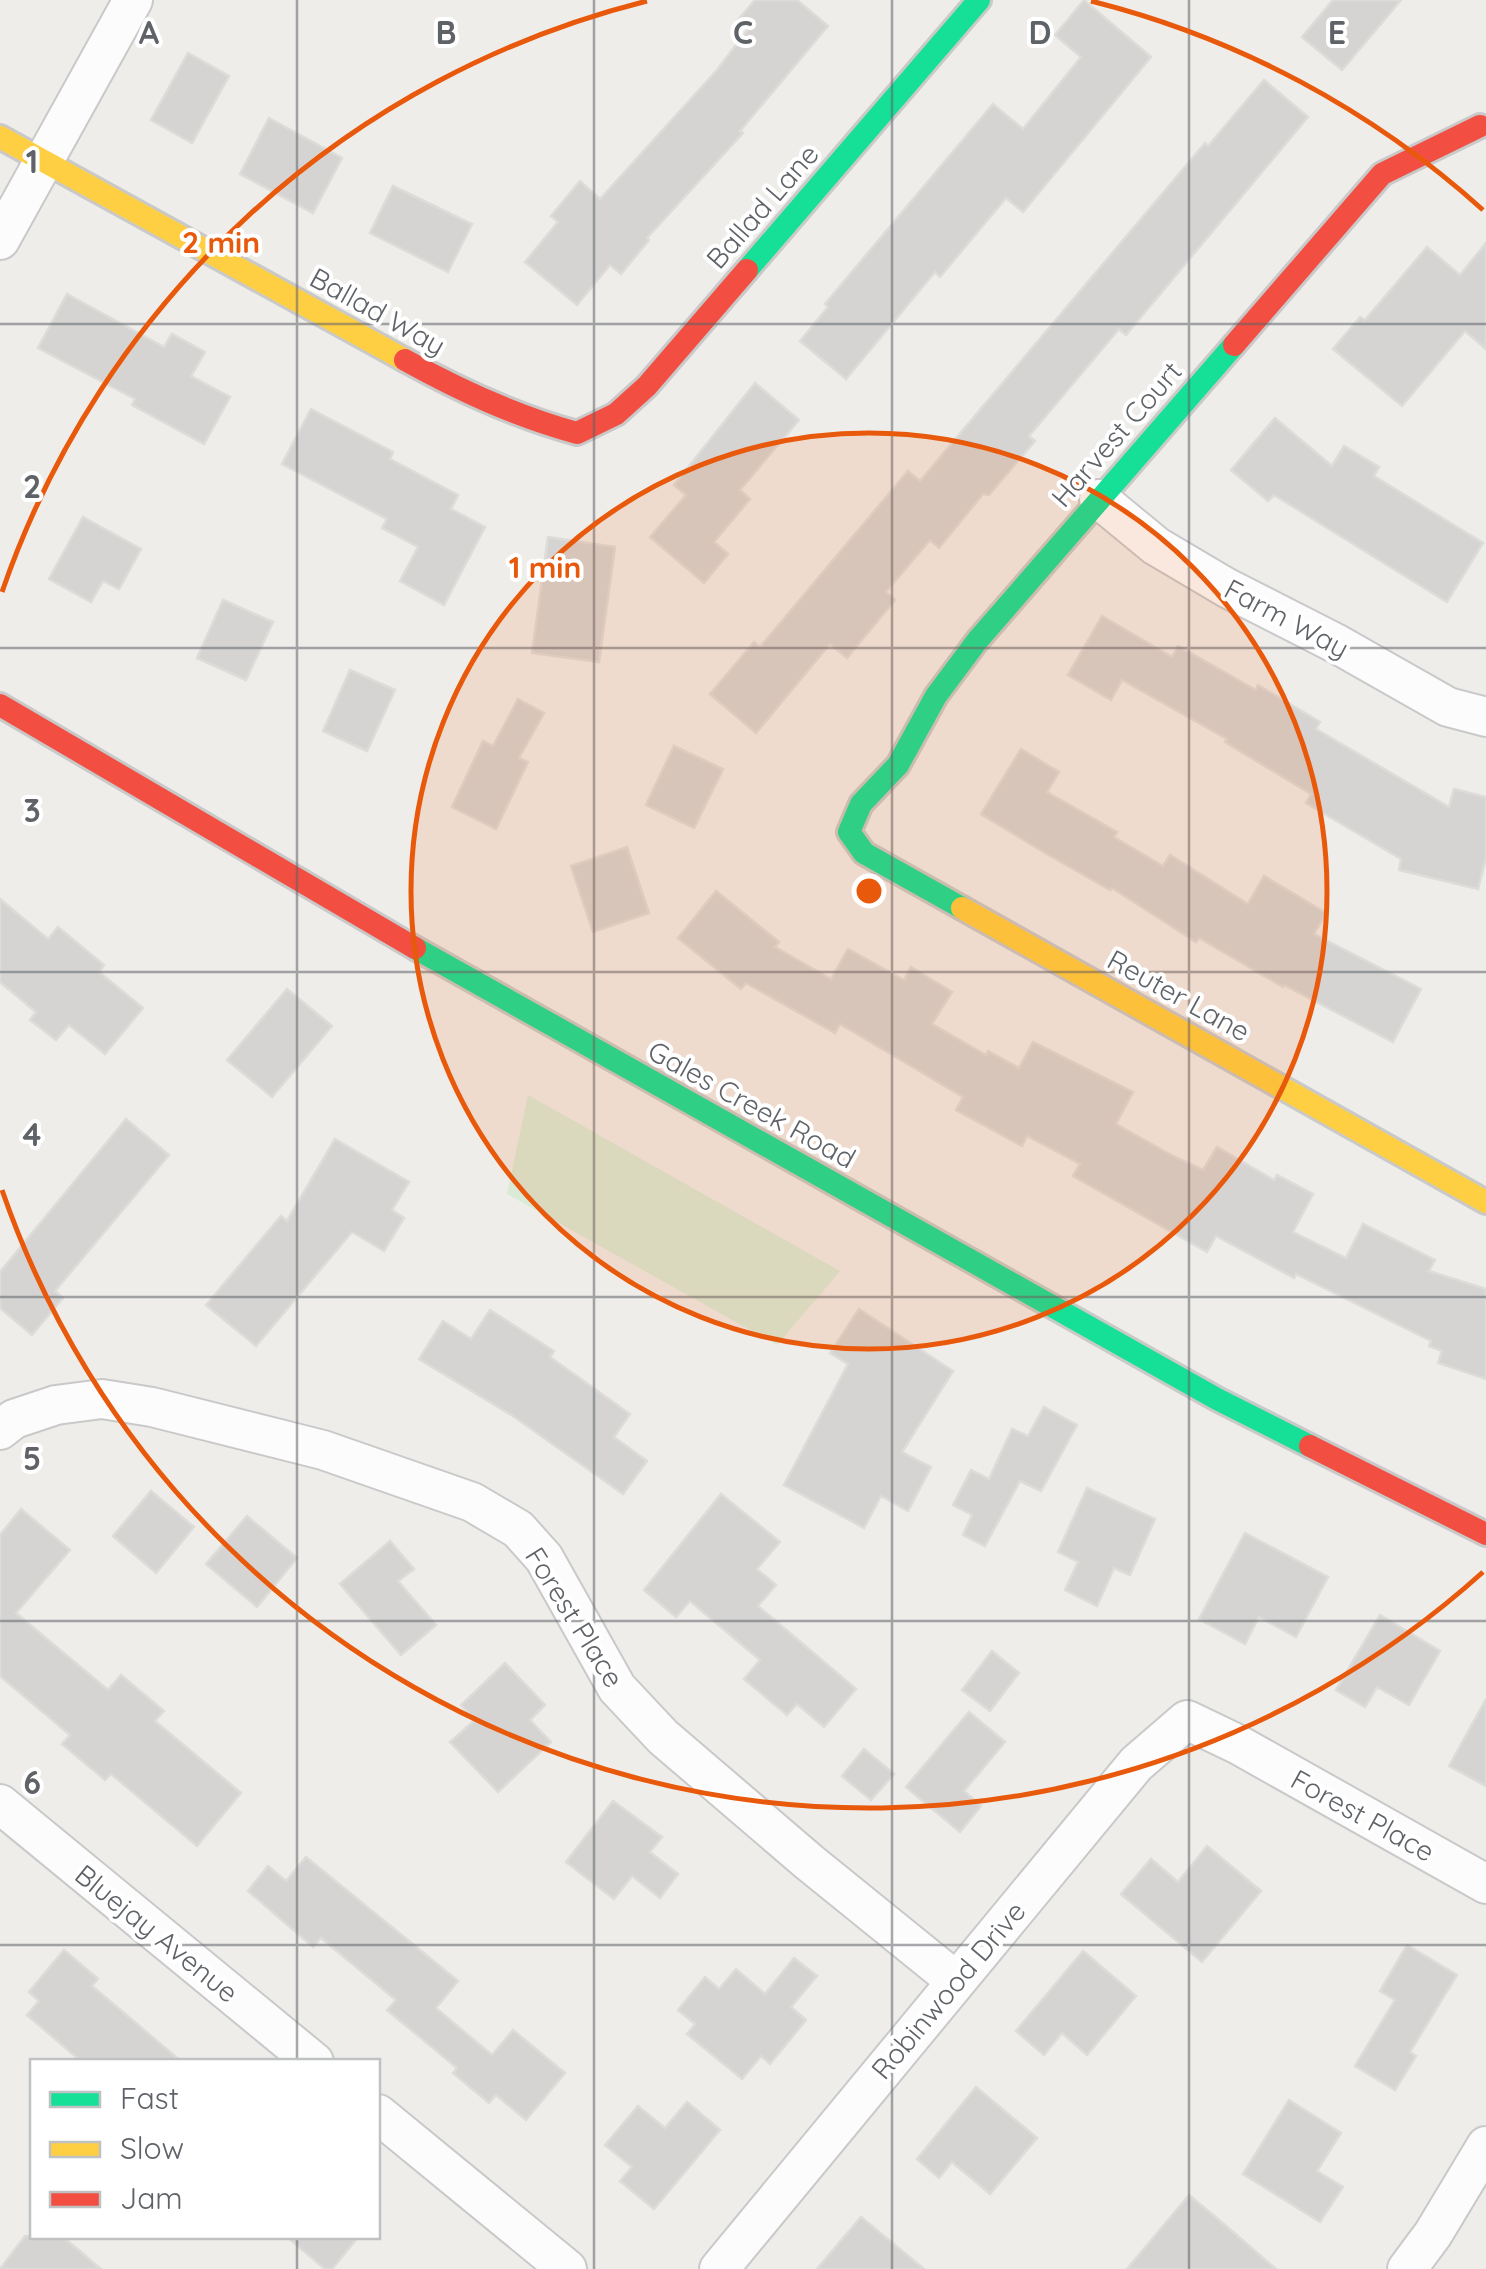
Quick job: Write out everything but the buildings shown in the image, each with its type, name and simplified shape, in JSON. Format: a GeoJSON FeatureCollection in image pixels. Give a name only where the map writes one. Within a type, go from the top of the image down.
{"type":"FeatureCollection","features":[{"type":"Feature","properties":{"kind":"street"},"geometry":{"type":"LineString","coordinates":[[0,240],[133,0]]}},
{"type":"Feature","properties":{"kind":"street","name":"Ballad Lane"},"geometry":{"type":"LineString","coordinates":[[576,433],[616,414],[647,386],[979,0]]}},
{"type":"Feature","properties":{"kind":"street","name":"Harvest Court"},"geometry":{"type":"LineString","coordinates":[[849,832],[861,804],[898,765],[936,696],[977,641],[1382,174],[1480,126]]}},
{"type":"Feature","properties":{"kind":"street","name":"Ballad Way"},"geometry":{"type":"LineString","coordinates":[[0,137],[472,396],[529,420],[576,433]]}},
{"type":"Feature","properties":{"kind":"street","name":"Farm Way"},"geometry":{"type":"LineString","coordinates":[[1099,499],[1156,546],[1227,588],[1337,644],[1448,708],[1486,717]]}},
{"type":"Feature","properties":{"kind":"street","name":"Gales Creek Road"},"geometry":{"type":"LineString","coordinates":[[0,705],[446,966],[1217,1398],[1486,1534]]}},
{"type":"Feature","properties":{"kind":"street","name":"Reuter Lane"},"geometry":{"type":"LineString","coordinates":[[849,832],[864,853],[1486,1202]]}},
{"type":"Feature","properties":{"kind":"street","name":"Forest Place"},"geometry":{"type":"LineString","coordinates":[[0,1430],[14,1420],[56,1404],[102,1400],[135,1404],[323,1450],[472,1502],[518,1529],[544,1558],[617,1688],[663,1737],[809,1862],[956,1980]]}},
{"type":"Feature","properties":{"kind":"street","name":"Forest Place"},"geometry":{"type":"LineString","coordinates":[[1187,1720],[1237,1744],[1486,1884]]}},
{"type":"Feature","properties":{"kind":"street","name":"Robinwood Drive"},"geometry":{"type":"LineString","coordinates":[[718,2269],[1136,1764],[1187,1720]]}},
{"type":"Feature","properties":{"kind":"street","name":"Bluejay Avenue"},"geometry":{"type":"LineString","coordinates":[[0,1804],[310,2059]]}},
{"type":"Feature","properties":{"kind":"street"},"geometry":{"type":"LineString","coordinates":[[380,2116],[568,2269]]}},
{"type":"Feature","properties":{"kind":"street"},"geometry":{"type":"LineString","coordinates":[[1407,2269],[1434,2234],[1486,2146]]}},
{"type":"Feature","properties":{"kind":"green space"},"geometry":{"type":"Polygon","coordinates":[[[528,1095],[840,1271],[777,1345],[507,1194],[528,1095]]]}},
{"type":"Feature","properties":{"kind":"traffic: fast"},"geometry":{"type":"LineString","coordinates":[[747,270],[979,0]]}},
{"type":"Feature","properties":{"kind":"traffic: fast"},"geometry":{"type":"LineString","coordinates":[[962,908],[864,853],[849,832],[861,804],[898,765],[936,696],[977,641],[1234,345]]}},
{"type":"Feature","properties":{"kind":"traffic: fast"},"geometry":{"type":"LineString","coordinates":[[415,948],[1217,1399],[1310,1446]]}},
{"type":"Feature","properties":{"kind":"traffic: slow"},"geometry":{"type":"LineString","coordinates":[[0,137],[405,360]]}},
{"type":"Feature","properties":{"kind":"traffic: slow"},"geometry":{"type":"LineString","coordinates":[[962,908],[1486,1202]]}},
{"type":"Feature","properties":{"kind":"traffic: jam"},"geometry":{"type":"LineString","coordinates":[[1234,345],[1382,174],[1480,126]]}},
{"type":"Feature","properties":{"kind":"traffic: jam"},"geometry":{"type":"LineString","coordinates":[[405,360],[489,402],[577,433],[616,414],[647,386],[747,270]]}},
{"type":"Feature","properties":{"kind":"traffic: jam"},"geometry":{"type":"LineString","coordinates":[[0,705],[415,948]]}},
{"type":"Feature","properties":{"kind":"traffic: jam"},"geometry":{"type":"LineString","coordinates":[[1310,1446],[1486,1534]]}}]}
